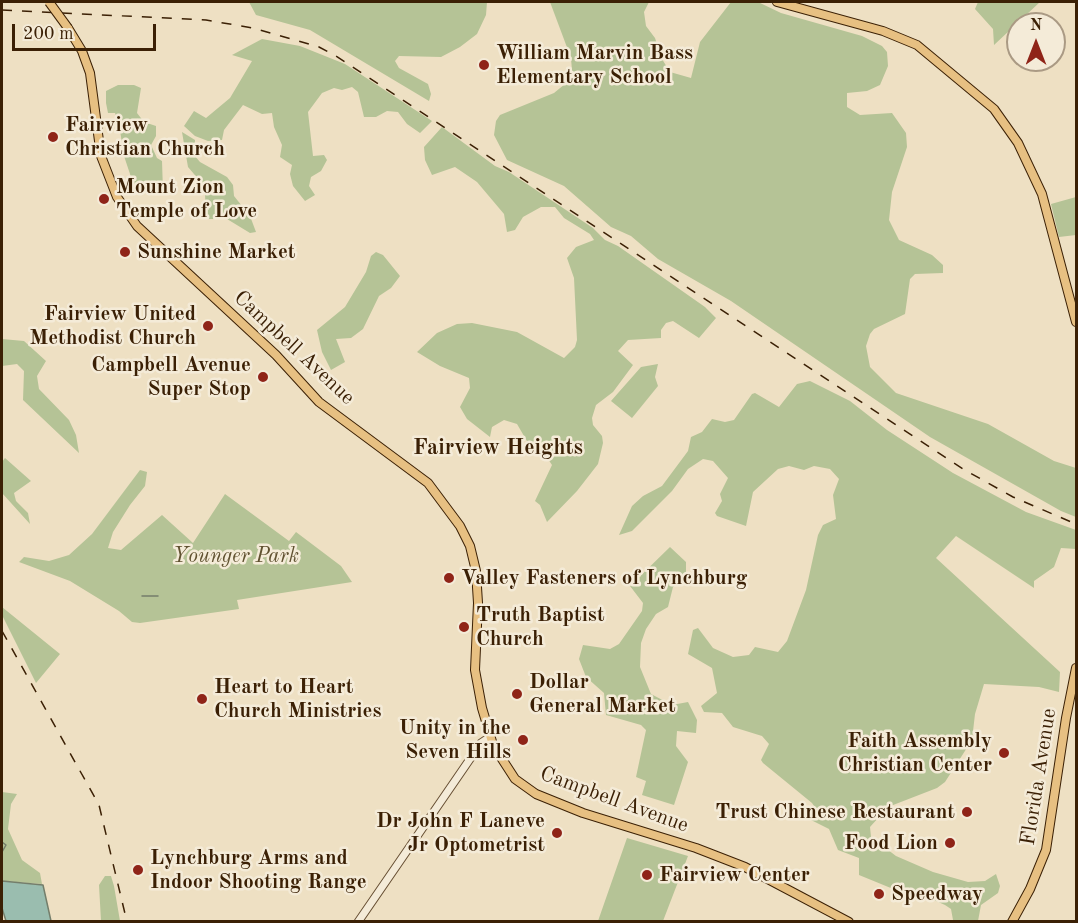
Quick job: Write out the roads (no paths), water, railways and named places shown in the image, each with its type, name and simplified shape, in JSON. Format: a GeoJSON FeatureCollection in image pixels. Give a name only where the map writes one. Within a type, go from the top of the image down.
{"type":"FeatureCollection","features":[{"type":"Feature","properties":{"kind":"main road","name":"Campbell Avenue"},"geometry":{"type":"LineString","coordinates":[[49,2],[82,51],[90,74],[101,156],[117,197],[137,226],[276,356],[319,402],[428,483],[460,526],[470,546],[476,571],[478,603],[475,670],[490,737],[510,773],[536,794],[583,813],[696,848],[746,867],[849,921]]}},
{"type":"Feature","properties":{"kind":"main road"},"geometry":{"type":"LineString","coordinates":[[777,2],[909,41],[994,109],[1018,143],[1042,194],[1077,322]]}},
{"type":"Feature","properties":{"kind":"main road","name":"Florida Avenue"},"geometry":{"type":"LineString","coordinates":[[1012,921],[1030,889],[1047,850],[1066,718],[1077,668]]}},
{"type":"Feature","properties":{"kind":"street"},"geometry":{"type":"LineString","coordinates":[[358,921],[481,743],[490,737]]}},
{"type":"Feature","properties":{"kind":"waterway"},"geometry":{"type":"LineString","coordinates":[[142,596],[158,596]]}},
{"type":"Feature","properties":{"kind":"waterway"},"geometry":{"type":"LineString","coordinates":[[2,842],[6,845],[2,852]]}},
{"type":"Feature","properties":{"kind":"railway"},"geometry":{"type":"LineString","coordinates":[[2,10],[206,20],[253,28],[319,47],[963,469],[1013,497],[1076,524]]}},
{"type":"Feature","properties":{"kind":"railway"},"geometry":{"type":"LineString","coordinates":[[2,631],[99,805],[127,922]]}},
{"type":"Feature","properties":{"kind":"place","name":"William Marvin Bass Elementary School"},"geometry":{"type":"Point","coordinates":[484,65]}},
{"type":"Feature","properties":{"kind":"place","name":"Fairview Christian Church"},"geometry":{"type":"Point","coordinates":[53,137]}},
{"type":"Feature","properties":{"kind":"place","name":"Mount Zion Temple of Love"},"geometry":{"type":"Point","coordinates":[104,199]}},
{"type":"Feature","properties":{"kind":"place","name":"Sunshine Market"},"geometry":{"type":"Point","coordinates":[125,252]}},
{"type":"Feature","properties":{"kind":"place","name":"Fairview United Methodist Church"},"geometry":{"type":"Point","coordinates":[208,326]}},
{"type":"Feature","properties":{"kind":"place","name":"Campbell Avenue Super Stop"},"geometry":{"type":"Point","coordinates":[263,377]}},
{"type":"Feature","properties":{"kind":"place","name":"Valley Fasteners of Lynchburg"},"geometry":{"type":"Point","coordinates":[449,578]}},
{"type":"Feature","properties":{"kind":"place","name":"Truth Baptist Church"},"geometry":{"type":"Point","coordinates":[464,627]}},
{"type":"Feature","properties":{"kind":"place","name":"Dollar General Market"},"geometry":{"type":"Point","coordinates":[517,694]}},
{"type":"Feature","properties":{"kind":"place","name":"Heart to Heart Church Ministries"},"geometry":{"type":"Point","coordinates":[202,699]}},
{"type":"Feature","properties":{"kind":"place","name":"Unity in the Seven Hills"},"geometry":{"type":"Point","coordinates":[523,740]}},
{"type":"Feature","properties":{"kind":"place","name":"Faith Assembly Christian Center"},"geometry":{"type":"Point","coordinates":[1004,753]}},
{"type":"Feature","properties":{"kind":"place","name":"Trust Chinese Restaurant"},"geometry":{"type":"Point","coordinates":[967,812]}},
{"type":"Feature","properties":{"kind":"place","name":"Dr John F Laneve Jr Optometrist"},"geometry":{"type":"Point","coordinates":[557,833]}},
{"type":"Feature","properties":{"kind":"place","name":"Food Lion"},"geometry":{"type":"Point","coordinates":[950,843]}},
{"type":"Feature","properties":{"kind":"place","name":"Lynchburg Arms and Indoor Shooting Range"},"geometry":{"type":"Point","coordinates":[138,870]}},
{"type":"Feature","properties":{"kind":"place","name":"Fairview Center"},"geometry":{"type":"Point","coordinates":[647,875]}},
{"type":"Feature","properties":{"kind":"place","name":"Speedway"},"geometry":{"type":"Point","coordinates":[879,894]}},
{"type":"Feature","properties":{"kind":"district","name":"Fairview Heights"},"geometry":{"type":"Point","coordinates":[498,448]}},
{"type":"Feature","properties":{"kind":"park label","name":"Younger Park"},"geometry":{"type":"Point","coordinates":[236,556]}}]}
